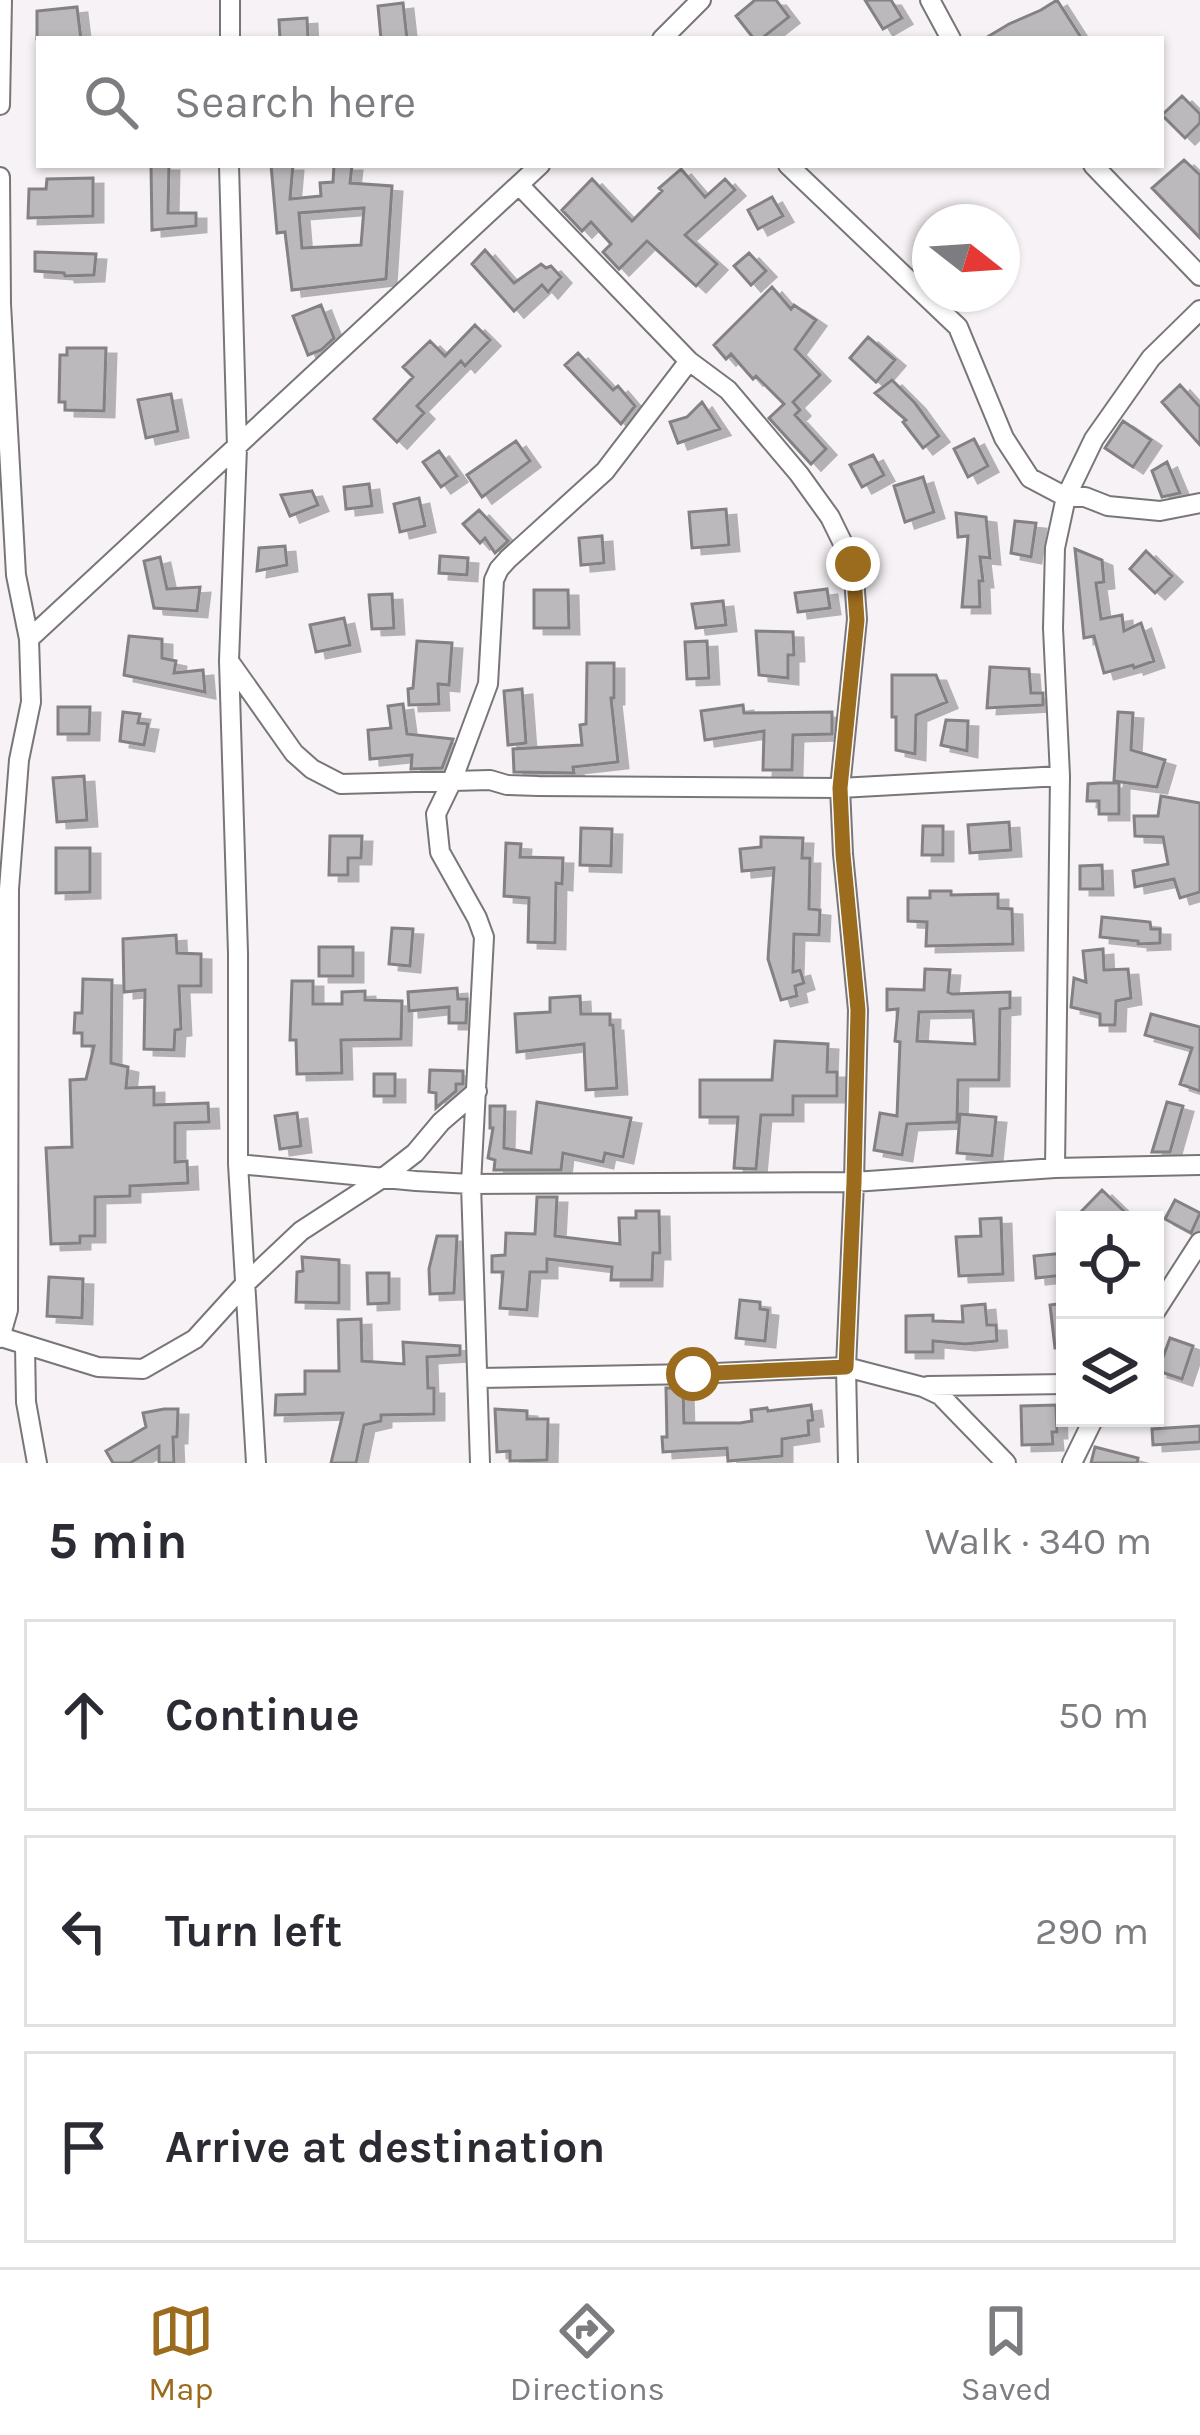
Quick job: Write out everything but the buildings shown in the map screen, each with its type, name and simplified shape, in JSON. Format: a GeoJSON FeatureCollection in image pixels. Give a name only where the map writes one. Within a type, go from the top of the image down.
{"type":"FeatureCollection","features":[{"type":"Feature","properties":{"kind":"street"},"geometry":{"type":"LineString","coordinates":[[0,105],[2,0]]}},
{"type":"Feature","properties":{"kind":"street"},"geometry":{"type":"LineString","coordinates":[[230,0],[230,36]]}},
{"type":"Feature","properties":{"kind":"street"},"geometry":{"type":"LineString","coordinates":[[665,36],[701,0]]}},
{"type":"Feature","properties":{"kind":"street"},"geometry":{"type":"LineString","coordinates":[[930,0],[949,36]]}},
{"type":"Feature","properties":{"kind":"street"},"geometry":{"type":"LineString","coordinates":[[229,168],[237,447],[229,661],[238,953],[238,1164],[256,1463]]}},
{"type":"Feature","properties":{"kind":"street"},"geometry":{"type":"LineString","coordinates":[[29,639],[537,168]]}},
{"type":"Feature","properties":{"kind":"street"},"geometry":{"type":"LineString","coordinates":[[791,168],[958,327],[1004,438],[1030,478],[1066,497],[1085,497],[1108,506],[1160,511],[1200,503]]}},
{"type":"Feature","properties":{"kind":"street"},"geometry":{"type":"LineString","coordinates":[[1096,168],[1200,276]]}},
{"type":"Feature","properties":{"kind":"street"},"geometry":{"type":"LineString","coordinates":[[0,177],[1,304],[16,575],[29,639],[31,702],[9,761],[8,1310],[1,1337],[98,1367],[143,1369],[195,1339],[301,1231],[415,1153],[477,1091]]}},
{"type":"Feature","properties":{"kind":"street"},"geometry":{"type":"LineString","coordinates":[[520,186],[689,361],[728,390],[830,517],[853,564],[857,620],[840,788],[858,1010],[846,1367],[848,1463]]}},
{"type":"Feature","properties":{"kind":"street"},"geometry":{"type":"LineString","coordinates":[[1055,1168],[1060,776],[1055,548],[1066,497],[1094,439],[1151,358],[1200,310]]}},
{"type":"Feature","properties":{"kind":"street"},"geometry":{"type":"LineString","coordinates":[[480,1463],[471,1184],[484,937],[440,852],[436,814],[488,684],[491,594],[499,569],[604,471],[689,361]]}},
{"type":"Feature","properties":{"kind":"street"},"geometry":{"type":"LineString","coordinates":[[229,661],[294,753],[341,784],[490,780],[538,786],[840,788],[1060,776]]}},
{"type":"Feature","properties":{"kind":"street"},"geometry":{"type":"LineString","coordinates":[[238,1164],[471,1184],[854,1182],[1055,1168],[1200,1165]]}},
{"type":"Feature","properties":{"kind":"street"},"geometry":{"type":"LineString","coordinates":[[1164,1298],[1200,1242]]}},
{"type":"Feature","properties":{"kind":"street"},"geometry":{"type":"LineString","coordinates":[[25,1346],[26,1402],[37,1463]]}},
{"type":"Feature","properties":{"kind":"street"},"geometry":{"type":"LineString","coordinates":[[478,1378],[846,1367],[940,1395],[1006,1463]]}},
{"type":"Feature","properties":{"kind":"street"},"geometry":{"type":"LineString","coordinates":[[923,1387],[1056,1384]]}},
{"type":"Feature","properties":{"kind":"street"},"geometry":{"type":"LineString","coordinates":[[1072,1463],[1090,1427]]}},
{"type":"Feature","properties":{"kind":"route"},"geometry":{"type":"LineString","coordinates":[[693,1374],[846,1367],[858,1010],[840,788],[857,620],[853,564]]}}]}
